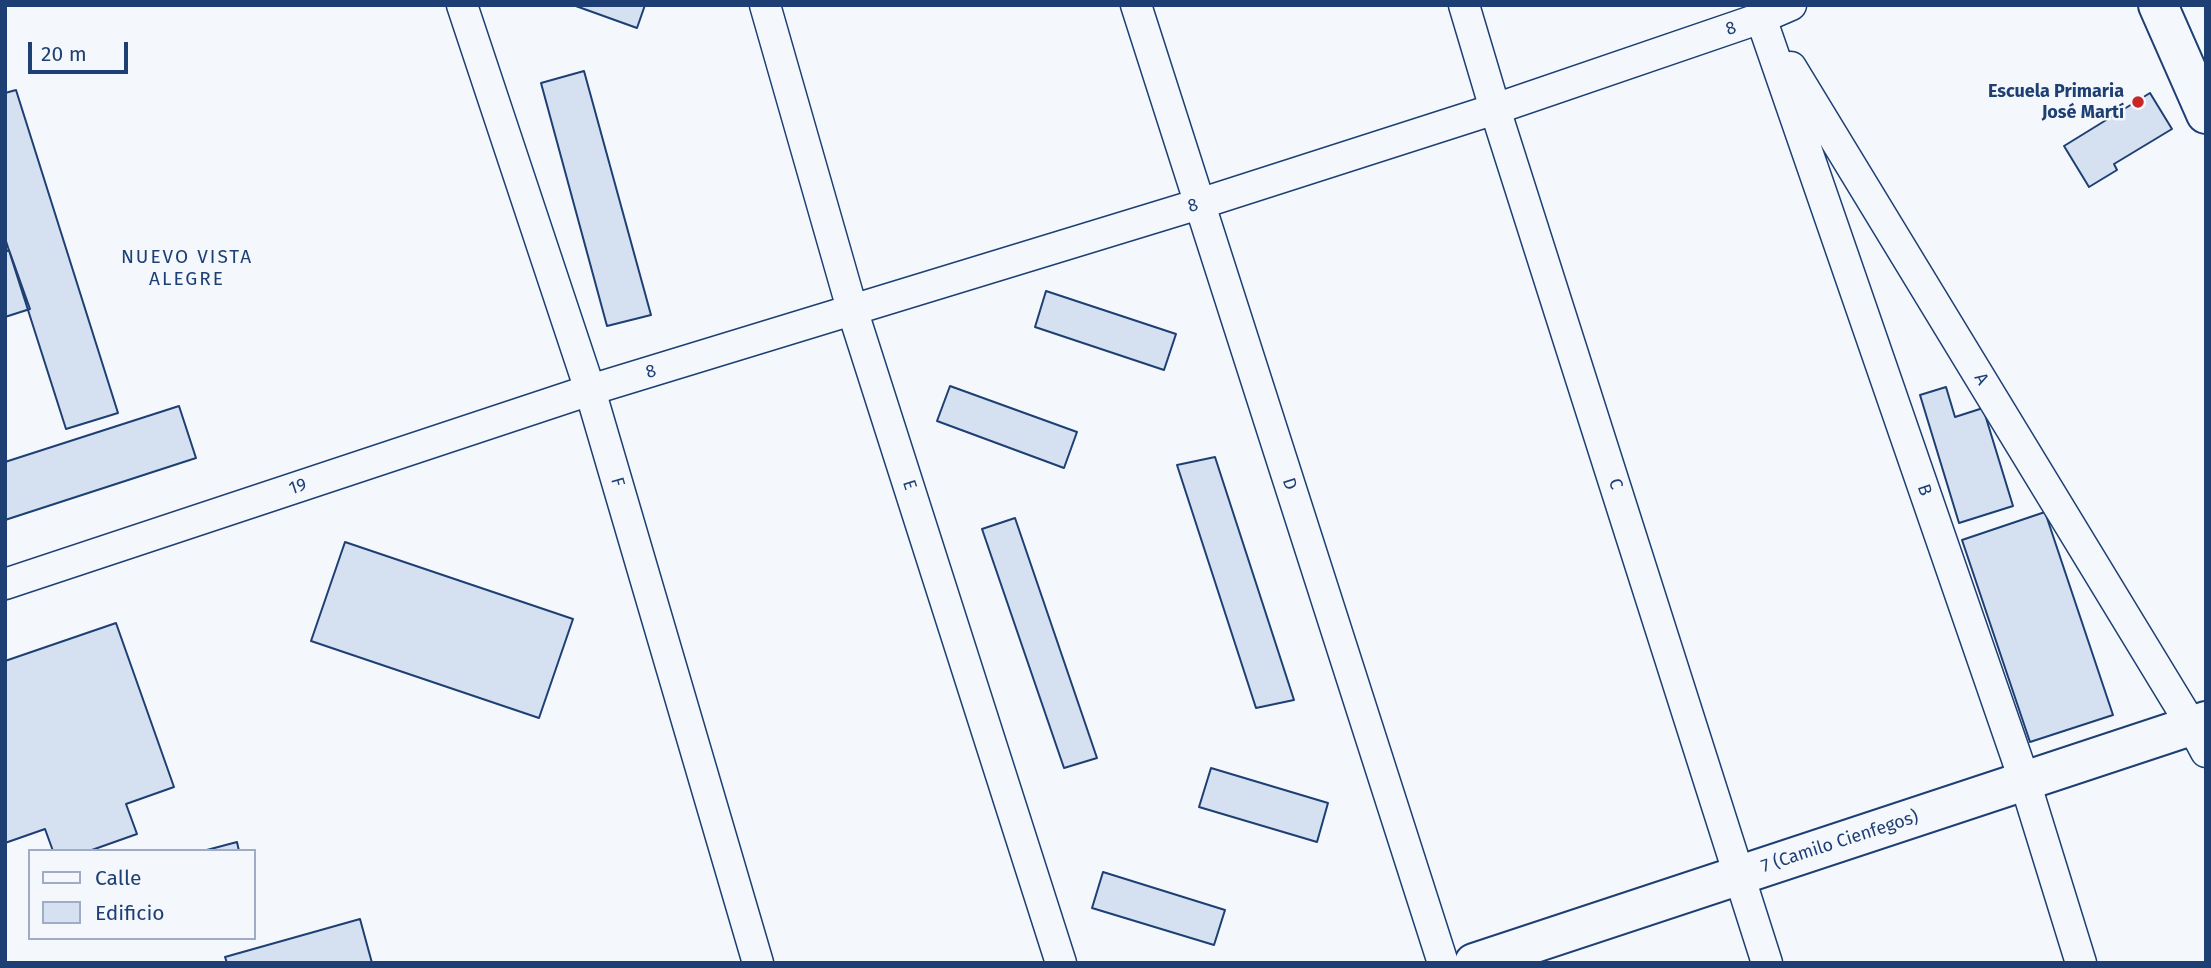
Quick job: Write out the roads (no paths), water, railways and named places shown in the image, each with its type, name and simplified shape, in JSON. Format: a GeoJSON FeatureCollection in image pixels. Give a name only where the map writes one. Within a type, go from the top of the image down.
{"type":"FeatureCollection","features":[{"type":"Feature","properties":{"kind":"street","name":"F"},"geometry":{"type":"LineString","coordinates":[[462,5],[590,390],[758,963]]}},
{"type":"Feature","properties":{"kind":"street","name":"E"},"geometry":{"type":"LineString","coordinates":[[765,5],[852,309],[1061,963]]}},
{"type":"Feature","properties":{"kind":"street","name":"D"},"geometry":{"type":"LineString","coordinates":[[1136,5],[1443,963]]}},
{"type":"Feature","properties":{"kind":"street","name":"C"},"geometry":{"type":"LineString","coordinates":[[1464,5],[1767,963]]}},
{"type":"Feature","properties":{"kind":"street","name":"8"},"geometry":{"type":"LineString","coordinates":[[590,390],[1199,204],[1495,109],[1759,12],[1791,5]]}},
{"type":"Feature","properties":{"kind":"street"},"geometry":{"type":"LineString","coordinates":[[2158,5],[2206,114]]}},
{"type":"Feature","properties":{"kind":"street","name":"A"},"geometry":{"type":"LineString","coordinates":[[1759,12],[2201,733]]}},
{"type":"Feature","properties":{"kind":"street","name":"B"},"geometry":{"type":"LineString","coordinates":[[1759,12],[2025,782],[2081,963]]}},
{"type":"Feature","properties":{"kind":"street","name":"19"},"geometry":{"type":"LineString","coordinates":[[5,584],[590,390]]}},
{"type":"Feature","properties":{"kind":"street","name":"7 (Camilo Cienfegos)"},"geometry":{"type":"LineString","coordinates":[[1474,963],[2025,782],[2201,733]]}},
{"type":"Feature","properties":{"kind":"place","name":"Escuela Primaria José Martí"},"geometry":{"type":"Point","coordinates":[2138,102]}},
{"type":"Feature","properties":{"kind":"district","name":"NUEVO VISTA ALEGRE"},"geometry":{"type":"Point","coordinates":[187,269]}}]}
